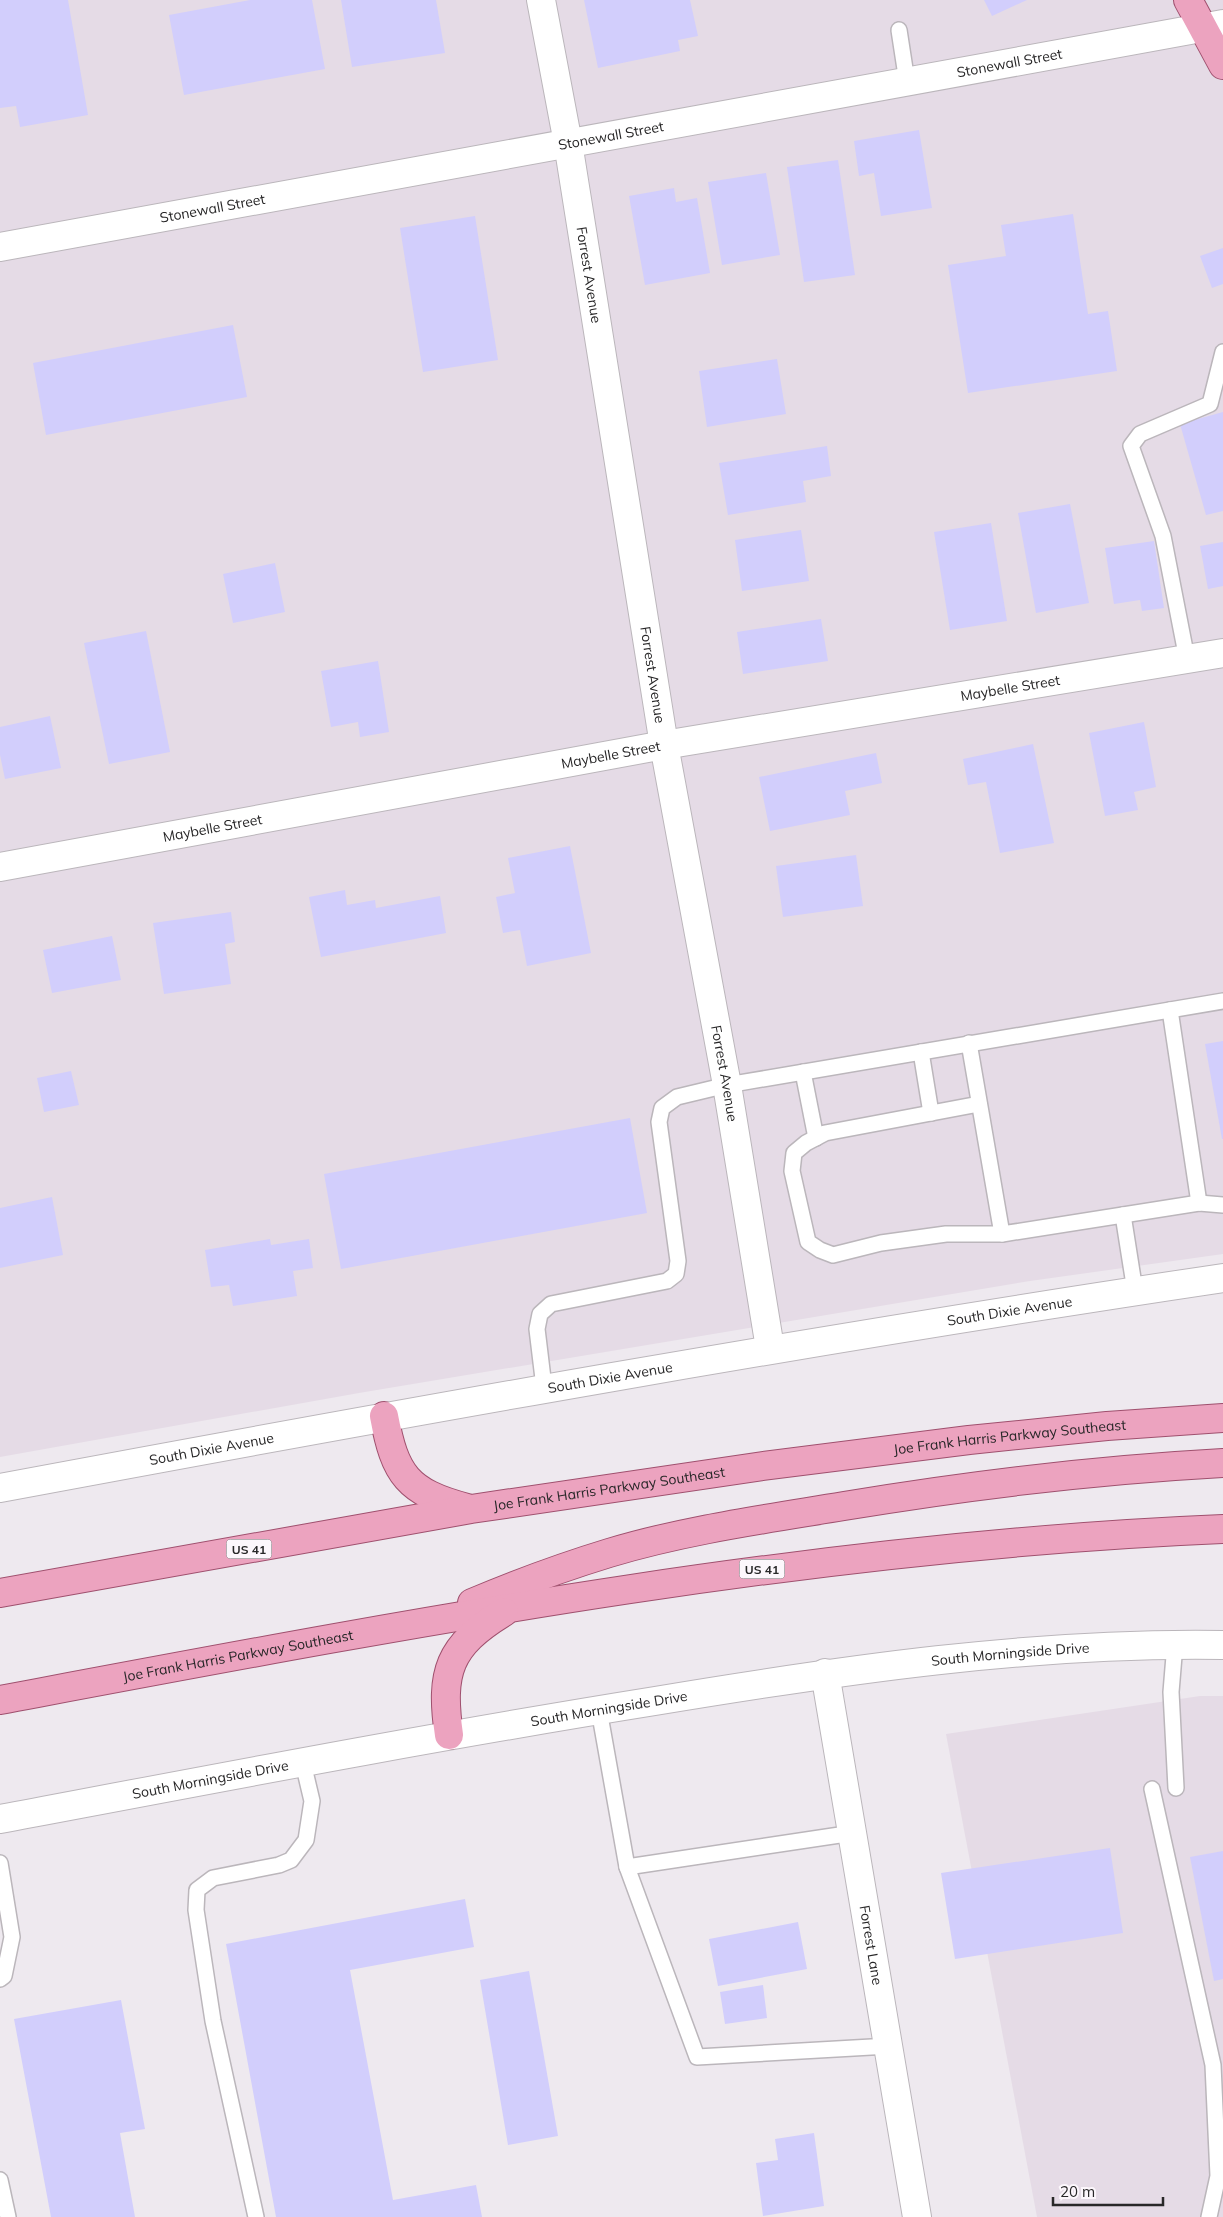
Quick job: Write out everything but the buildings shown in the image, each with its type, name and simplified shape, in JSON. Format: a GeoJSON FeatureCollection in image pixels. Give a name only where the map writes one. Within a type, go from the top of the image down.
{"type":"FeatureCollection","features":[{"type":"Feature","properties":{"kind":"main road"},"geometry":{"type":"LineString","coordinates":[[1188,0],[1213,26],[1223,65]]}},
{"type":"Feature","properties":{"kind":"main road"},"geometry":{"type":"LineString","coordinates":[[384,1416],[394,1458],[407,1480],[427,1495],[470,1509]]}},
{"type":"Feature","properties":{"kind":"main road","name":"Joe Frank Harris Parkway Southeast"},"geometry":{"type":"LineString","coordinates":[[0,1593],[470,1509],[762,1466],[969,1440],[1107,1426],[1223,1418]]}},
{"type":"Feature","properties":{"kind":"main road"},"geometry":{"type":"LineString","coordinates":[[429,1621],[547,1573],[611,1552],[692,1533],[855,1504],[1028,1478],[1223,1462]]}},
{"type":"Feature","properties":{"kind":"main road","name":"Joe Frank Harris Parkway Southeast"},"geometry":{"type":"LineString","coordinates":[[0,1700],[429,1621],[651,1584],[892,1554],[1109,1535],[1223,1529]]}},
{"type":"Feature","properties":{"kind":"main road"},"geometry":{"type":"LineString","coordinates":[[0,1602],[28,1588]]}},
{"type":"Feature","properties":{"kind":"main road"},"geometry":{"type":"LineString","coordinates":[[449,1735],[444,1701],[446,1676],[454,1658],[468,1640],[487,1622],[511,1608]]}},
{"type":"Feature","properties":{"kind":"street","name":"Forrest Avenue"},"geometry":{"type":"LineString","coordinates":[[541,0],[568,143],[664,745],[727,1085],[770,1348]]}},
{"type":"Feature","properties":{"kind":"street","name":"Stonewall Street"},"geometry":{"type":"LineString","coordinates":[[0,246],[1213,26]]}},
{"type":"Feature","properties":{"kind":"street","name":"Maybelle Street"},"geometry":{"type":"LineString","coordinates":[[0,867],[664,745],[1223,653]]}},
{"type":"Feature","properties":{"kind":"street","name":"South Dixie Avenue"},"geometry":{"type":"LineString","coordinates":[[0,1488],[384,1416],[770,1348],[1223,1278]]}},
{"type":"Feature","properties":{"kind":"street","name":"South Morningside Drive"},"geometry":{"type":"LineString","coordinates":[[0,1819],[449,1735],[825,1673],[999,1655],[1174,1644],[1223,1645]]}},
{"type":"Feature","properties":{"kind":"street","name":"Forrest Lane"},"geometry":{"type":"LineString","coordinates":[[825,1673],[917,2217]]}},
{"type":"Feature","properties":{"kind":"lane"},"geometry":{"type":"LineString","coordinates":[[899,30],[907,82]]}},
{"type":"Feature","properties":{"kind":"lane"},"geometry":{"type":"LineString","coordinates":[[1187,659],[1163,536],[1131,446],[1140,434],[1210,404],[1223,352]]}},
{"type":"Feature","properties":{"kind":"lane"},"geometry":{"type":"LineString","coordinates":[[544,1387],[537,1328],[540,1314],[551,1304],[668,1281],[676,1274],[678,1262],[659,1122],[662,1108],[677,1097],[727,1085],[1223,1001]]}},
{"type":"Feature","properties":{"kind":"lane"},"geometry":{"type":"LineString","coordinates":[[1170,1010],[1199,1203]]}},
{"type":"Feature","properties":{"kind":"lane"},"geometry":{"type":"LineString","coordinates":[[969,1043],[1002,1234]]}},
{"type":"Feature","properties":{"kind":"lane"},"geometry":{"type":"LineString","coordinates":[[921,1052],[931,1113]]}},
{"type":"Feature","properties":{"kind":"lane"},"geometry":{"type":"LineString","coordinates":[[803,1072],[816,1138]]}},
{"type":"Feature","properties":{"kind":"lane"},"geometry":{"type":"LineString","coordinates":[[979,1104],[825,1133],[794,1153],[792,1171],[808,1242],[820,1250],[833,1255],[881,1243],[946,1234],[1002,1234],[1199,1203],[1223,1205]]}},
{"type":"Feature","properties":{"kind":"lane"},"geometry":{"type":"LineString","coordinates":[[1123,1215],[1135,1291]]}},
{"type":"Feature","properties":{"kind":"lane"},"geometry":{"type":"LineString","coordinates":[[1174,1644],[1171,1692],[1176,1788]]}},
{"type":"Feature","properties":{"kind":"lane"},"geometry":{"type":"LineString","coordinates":[[599,1710],[627,1867],[697,2057],[889,2046]]}},
{"type":"Feature","properties":{"kind":"lane"},"geometry":{"type":"LineString","coordinates":[[256,2217],[213,2021],[196,1910],[197,1890],[213,1878],[279,1865],[292,1860],[306,1840],[312,1801],[303,1763]]}},
{"type":"Feature","properties":{"kind":"lane"},"geometry":{"type":"LineString","coordinates":[[1152,1789],[1213,2065],[1218,2176],[1209,2217]]}},
{"type":"Feature","properties":{"kind":"lane"},"geometry":{"type":"LineString","coordinates":[[627,1867],[853,1832]]}},
{"type":"Feature","properties":{"kind":"lane"},"geometry":{"type":"LineString","coordinates":[[0,1863],[12,1937],[4,1976],[0,1979]]}},
{"type":"Feature","properties":{"kind":"lane"},"geometry":{"type":"LineString","coordinates":[[0,2180],[8,2217]]}},
{"type":"Feature","properties":{"kind":"shaded area"},"geometry":{"type":"Polygon","coordinates":[[[0,0],[1223,0],[1223,1254],[1030,1281],[359,1393],[0,1457],[0,0]]]}},
{"type":"Feature","properties":{"kind":"shaded area"},"geometry":{"type":"Polygon","coordinates":[[[1200,1696],[1223,1696],[1223,2217],[1037,2217],[946,1734],[1200,1696]]]}}]}
